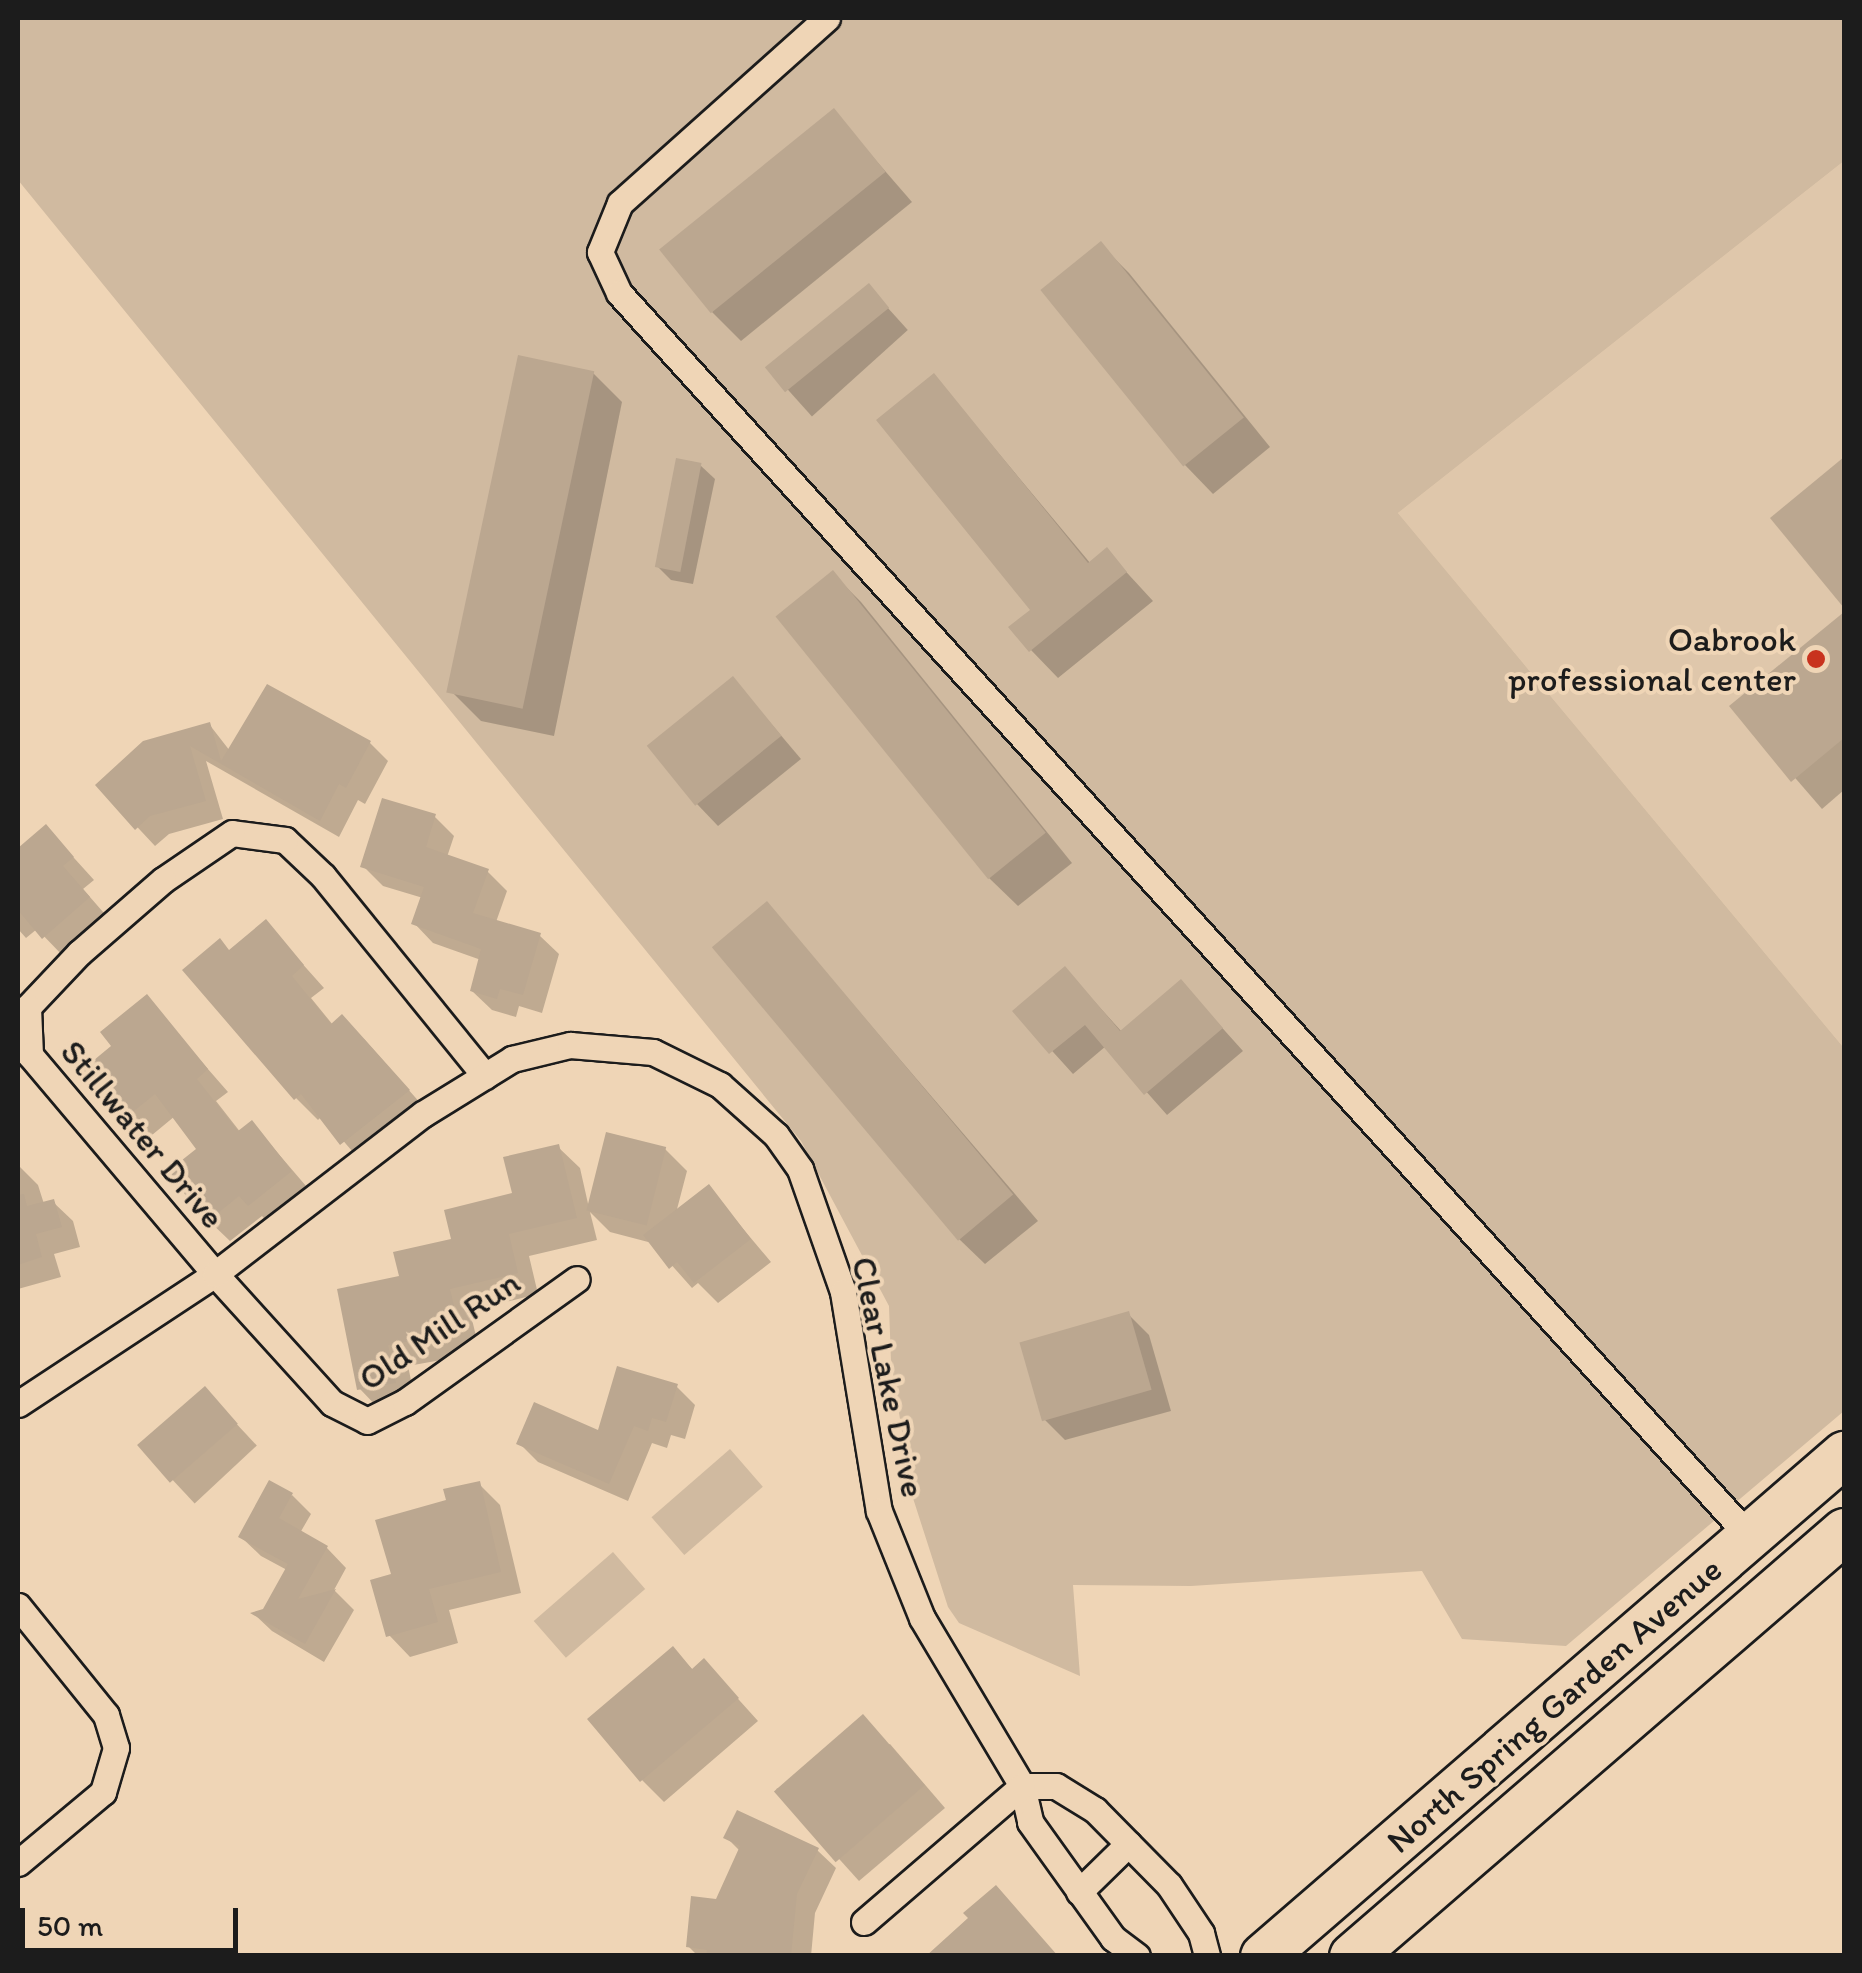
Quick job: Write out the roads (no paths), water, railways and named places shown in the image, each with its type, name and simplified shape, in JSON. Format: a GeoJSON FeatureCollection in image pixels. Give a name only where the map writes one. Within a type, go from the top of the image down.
{"type":"FeatureCollection","features":[{"type":"Feature","properties":{"kind":"highway","name":"North Spring Garden Avenue"},"geometry":{"type":"LineString","coordinates":[[1263,1956],[1844,1454]]}},
{"type":"Feature","properties":{"kind":"highway","name":"North Spring Garden Avenue"},"geometry":{"type":"LineString","coordinates":[[1352,1956],[1844,1530]]}},
{"type":"Feature","properties":{"kind":"street"},"geometry":{"type":"LineString","coordinates":[[827,18],[620,203],[600,252],[620,293],[1749,1536]]}},
{"type":"Feature","properties":{"kind":"street","name":"Stillwater Drive"},"geometry":{"type":"LineString","coordinates":[[215,1274],[30,1054],[28,1007],[79,953],[164,880],[232,833],[285,840],[322,876],[485,1076]]}},
{"type":"Feature","properties":{"kind":"street","name":"Clear Lake Drive"},"geometry":{"type":"LineString","coordinates":[[18,1404],[215,1274],[423,1114],[512,1059],[570,1045],[652,1052],[720,1084],[776,1135],[800,1169],[843,1292],[880,1511],[922,1618],[1022,1786],[1030,1822],[1113,1938],[1137,1956]]}},
{"type":"Feature","properties":{"kind":"street","name":"Old Mill Run"},"geometry":{"type":"LineString","coordinates":[[215,1274],[332,1403],[367,1420],[405,1402],[577,1279]]}},
{"type":"Feature","properties":{"kind":"street"},"geometry":{"type":"LineString","coordinates":[[18,1606],[106,1714],[116,1748],[103,1792],[18,1863]]}},
{"type":"Feature","properties":{"kind":"street"},"geometry":{"type":"LineString","coordinates":[[864,1922],[1022,1786],[1056,1786],[1094,1810],[1168,1885],[1201,1933],[1208,1956]]}},
{"type":"Feature","properties":{"kind":"street"},"geometry":{"type":"LineString","coordinates":[[1079,1892],[1128,1844]]}},
{"type":"Feature","properties":{"kind":"place","name":"Oabrook professional center"},"geometry":{"type":"Point","coordinates":[1816,659]}}]}
